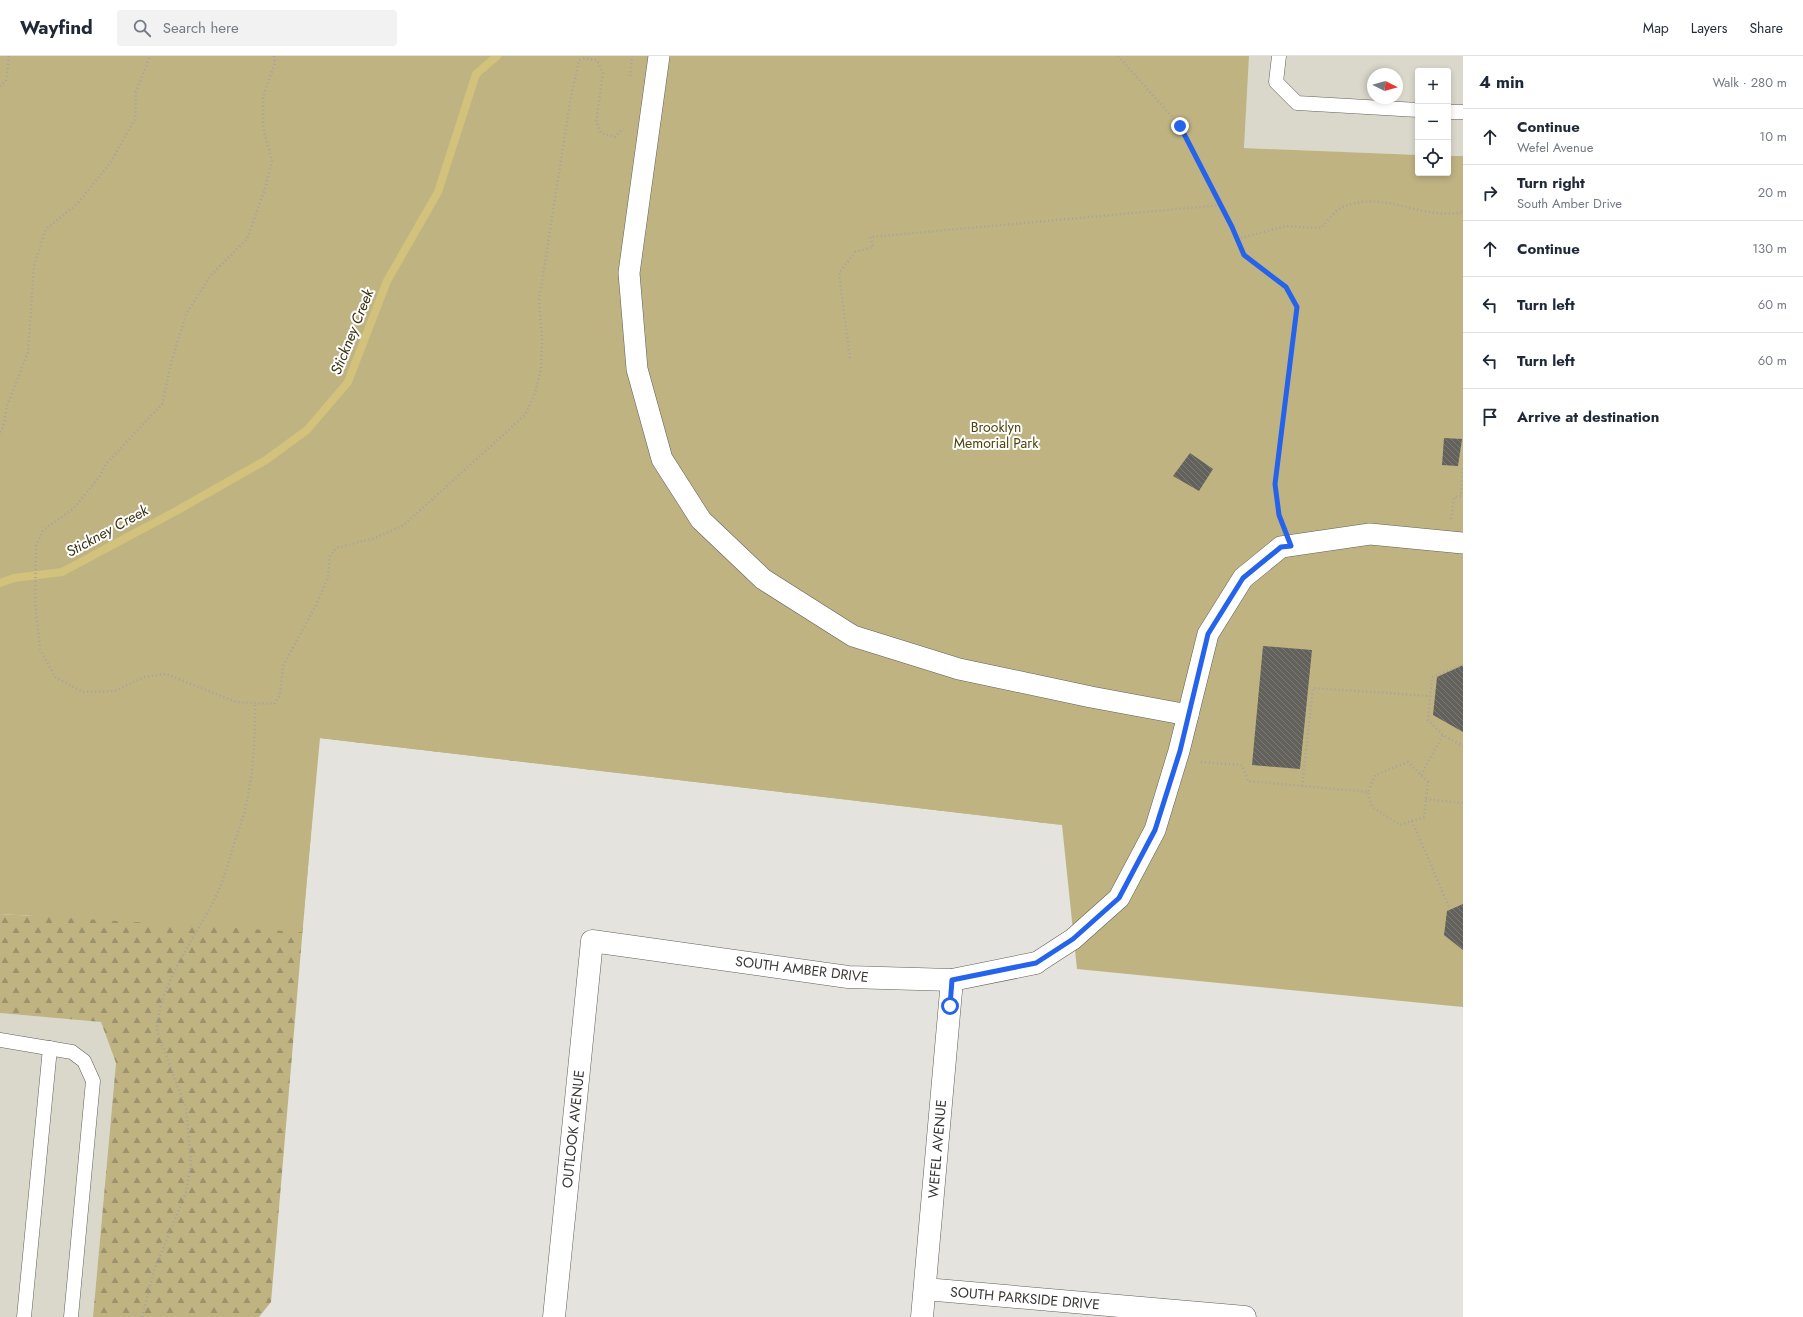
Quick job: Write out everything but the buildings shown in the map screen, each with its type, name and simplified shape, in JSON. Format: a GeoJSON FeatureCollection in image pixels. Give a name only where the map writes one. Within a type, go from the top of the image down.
{"type":"FeatureCollection","features":[{"type":"Feature","properties":{"kind":"street"},"geometry":{"type":"LineString","coordinates":[[659,56],[629,273],[637,369],[662,460],[701,520],[763,579],[853,636],[959,669],[1188,716]]}},
{"type":"Feature","properties":{"kind":"street"},"geometry":{"type":"LineString","coordinates":[[1036,963],[1073,939],[1119,898],[1155,830],[1188,716],[1208,634],[1243,578],[1281,547],[1370,534],[1456,542]]}},
{"type":"Feature","properties":{"kind":"street","name":"SOUTH AMBER DRIVE"},"geometry":{"type":"LineString","coordinates":[[592,941],[848,977],[952,980],[1036,963]]}},
{"type":"Feature","properties":{"kind":"street","name":"OUTLOOK AVENUE"},"geometry":{"type":"LineString","coordinates":[[554,1317],[592,941]]}},
{"type":"Feature","properties":{"kind":"street","name":"WEFEL AVENUE"},"geometry":{"type":"LineString","coordinates":[[922,1317],[952,980]]}},
{"type":"Feature","properties":{"kind":"street","name":"SOUTH PARKSIDE DRIVE"},"geometry":{"type":"LineString","coordinates":[[925,1289],[1245,1317]]}},
{"type":"Feature","properties":{"kind":"lane"},"geometry":{"type":"LineString","coordinates":[[1279,56],[1276,82],[1297,103],[1415,110]]}},
{"type":"Feature","properties":{"kind":"lane"},"geometry":{"type":"LineString","coordinates":[[1451,112],[1463,112]]}},
{"type":"Feature","properties":{"kind":"lane"},"geometry":{"type":"LineString","coordinates":[[0,1040],[72,1052],[84,1061],[93,1081],[71,1317]]}},
{"type":"Feature","properties":{"kind":"lane"},"geometry":{"type":"LineString","coordinates":[[24,1317],[50,1048]]}},
{"type":"Feature","properties":{"kind":"path"},"geometry":{"type":"LineString","coordinates":[[0,86],[6,81],[9,56]]}},
{"type":"Feature","properties":{"kind":"path"},"geometry":{"type":"LineString","coordinates":[[0,432],[3,428],[7,406],[28,352],[34,266],[46,229],[77,204],[110,163],[135,119],[136,92],[150,56]]}},
{"type":"Feature","properties":{"kind":"path"},"geometry":{"type":"LineString","coordinates":[[274,56],[275,63],[263,97],[263,127],[272,161],[265,189],[247,239],[211,276],[186,314],[172,360],[162,404],[106,464],[100,476],[73,510],[44,530],[36,546],[35,601],[40,649],[55,677],[83,692],[115,691],[144,677],[166,674],[236,702],[274,704],[280,695],[283,666],[316,605],[328,577],[330,556],[336,548],[375,538],[404,525],[525,415],[535,393],[541,368],[542,338],[539,301],[570,102],[579,60],[586,58],[597,60],[603,73],[596,122],[601,133],[615,137],[625,127]]}},
{"type":"Feature","properties":{"kind":"path"},"geometry":{"type":"LineString","coordinates":[[629,80],[632,56]]}},
{"type":"Feature","properties":{"kind":"path"},"geometry":{"type":"LineString","coordinates":[[1118,56],[1180,126],[1221,205],[1244,255],[1286,287],[1297,307],[1275,484],[1279,515],[1291,546]]}},
{"type":"Feature","properties":{"kind":"path"},"geometry":{"type":"LineString","coordinates":[[1237,239],[1286,226],[1321,228],[1342,207],[1364,200],[1385,202],[1435,214],[1463,212]]}},
{"type":"Feature","properties":{"kind":"path"},"geometry":{"type":"LineString","coordinates":[[850,358],[839,273],[855,252],[873,247],[870,237],[1221,205]]}},
{"type":"Feature","properties":{"kind":"path"},"geometry":{"type":"LineString","coordinates":[[1456,542],[1454,497],[1461,496],[1463,468]]}},
{"type":"Feature","properties":{"kind":"path"},"geometry":{"type":"LineString","coordinates":[[1463,666],[1432,677],[1428,720],[1443,735],[1463,746]]}},
{"type":"Feature","properties":{"kind":"path"},"geometry":{"type":"LineString","coordinates":[[1302,786],[1313,688],[1430,696]]}},
{"type":"Feature","properties":{"kind":"path"},"geometry":{"type":"LineString","coordinates":[[142,1317],[154,1271],[186,1192],[191,1163],[186,1109],[157,1031],[157,1020],[160,1006],[172,978],[215,899],[223,880],[247,802],[252,769],[255,703]]}},
{"type":"Feature","properties":{"kind":"path"},"geometry":{"type":"LineString","coordinates":[[1421,774],[1443,735]]}},
{"type":"Feature","properties":{"kind":"path"},"geometry":{"type":"LineString","coordinates":[[1176,760],[1242,766],[1248,781],[1368,792]]}},
{"type":"Feature","properties":{"kind":"path"},"geometry":{"type":"LineString","coordinates":[[1408,762],[1421,774],[1428,782],[1424,817],[1400,825],[1372,807],[1368,792],[1375,776],[1408,762]]}},
{"type":"Feature","properties":{"kind":"path"},"geometry":{"type":"LineString","coordinates":[[1426,800],[1463,803]]}},
{"type":"Feature","properties":{"kind":"path"},"geometry":{"type":"LineString","coordinates":[[1412,821],[1449,907]]}},
{"type":"Feature","properties":{"kind":"shaded area"},"geometry":{"type":"Polygon","coordinates":[[[1249,56],[1463,56],[1463,156],[1451,156],[1451,68],[1415,68],[1415,155],[1244,148],[1249,56]]]}},
{"type":"Feature","properties":{"kind":"shaded area"},"geometry":{"type":"Polygon","coordinates":[[[0,1013],[101,1022],[116,1063],[93,1317],[0,1317],[0,1013]]]}},
{"type":"Feature","properties":{"kind":"green space","name":"Brooklyn Memorial Park"},"geometry":{"type":"Polygon","coordinates":[[[0,56],[1249,56],[1244,148],[1415,155],[1415,176],[1451,176],[1451,156],[1463,156],[1463,1007],[1077,969],[1062,825],[320,738],[302,932],[0,914],[0,56]]]}},
{"type":"Feature","properties":{"kind":"green space"},"geometry":{"type":"Polygon","coordinates":[[[115,663],[1062,825],[319,738],[271,1302],[259,1317],[93,1317],[116,1063],[101,1022],[0,1013],[0,914],[33,916],[115,663]]]}},
{"type":"Feature","properties":{"kind":"waterway","name":"Stickney Creek"},"geometry":{"type":"LineString","coordinates":[[0,583],[14,578],[62,572],[178,510],[266,460],[307,430],[348,382],[387,281],[438,192],[476,74],[497,56]]}},
{"type":"Feature","properties":{"kind":"route"},"geometry":{"type":"LineString","coordinates":[[950,1006],[952,980],[1036,963],[1073,939],[1119,898],[1155,830],[1180,751],[1208,634],[1243,578],[1281,547],[1291,546],[1279,515],[1275,484],[1297,307],[1286,287],[1244,255],[1232,227],[1180,126]]}}]}
